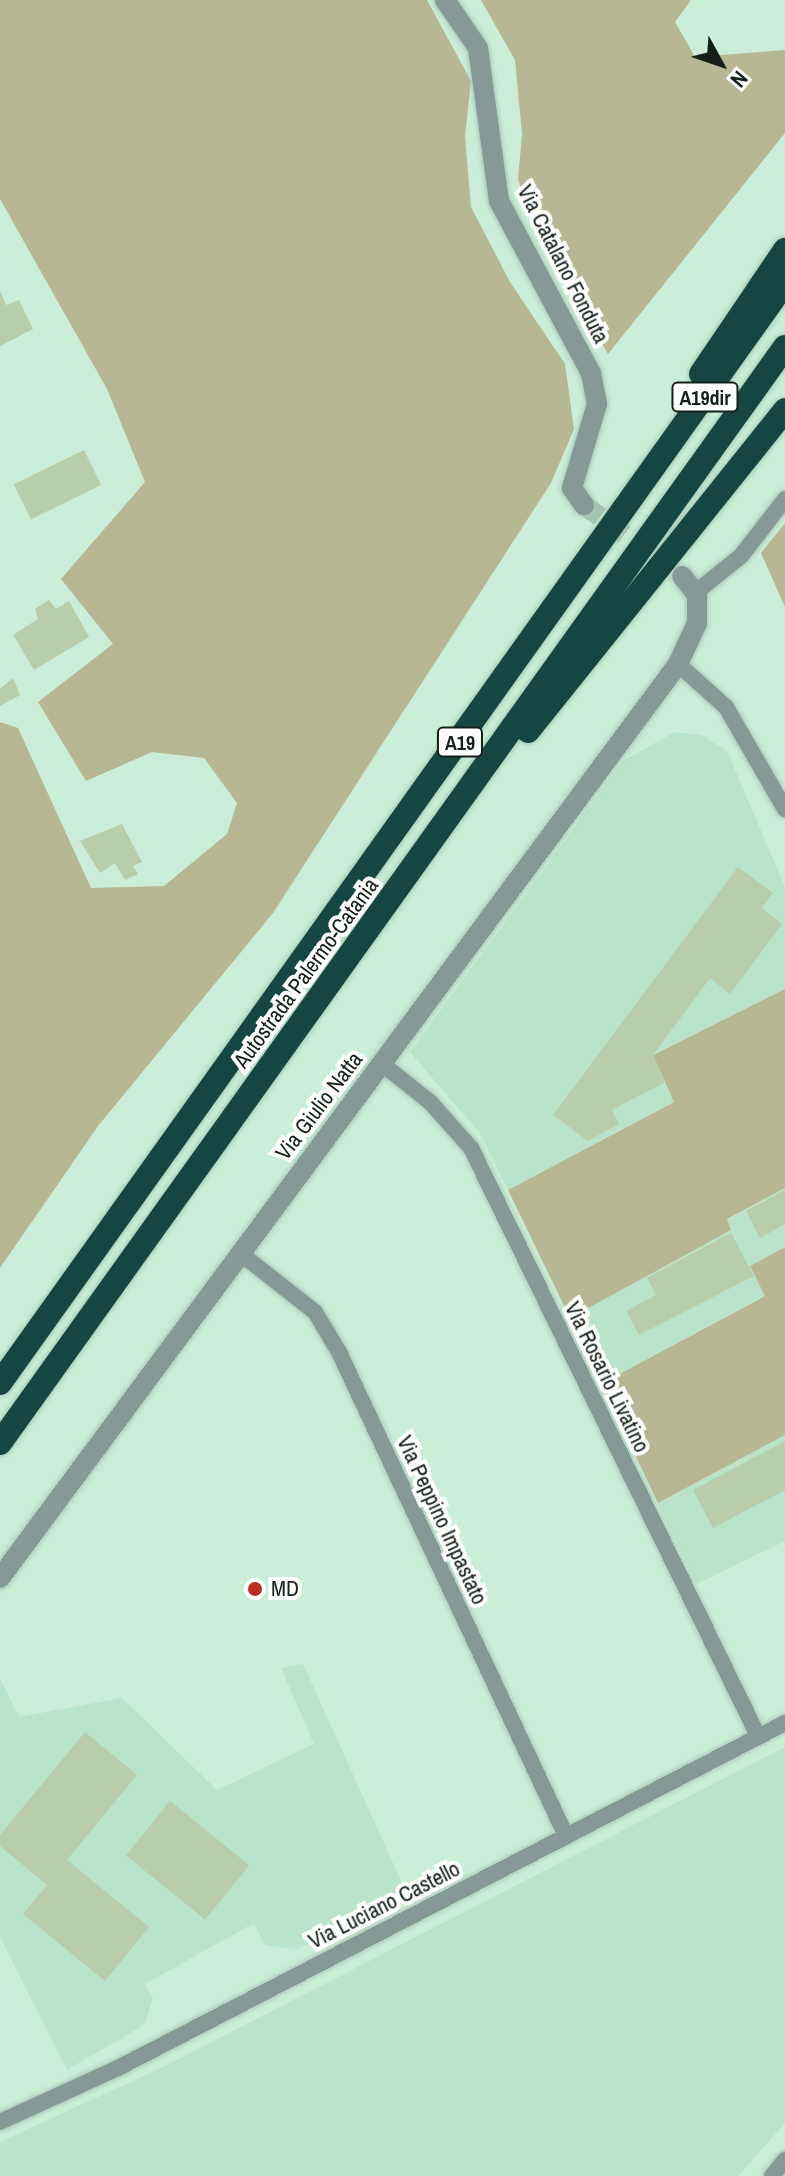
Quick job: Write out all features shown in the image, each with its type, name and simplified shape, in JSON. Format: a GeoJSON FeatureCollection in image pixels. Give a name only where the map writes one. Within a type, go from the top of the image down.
{"type":"FeatureCollection","features":[{"type":"Feature","properties":{"kind":"highway"},"geometry":{"type":"LineString","coordinates":[[296,973],[785,250]]}},
{"type":"Feature","properties":{"kind":"highway","name":"A19dir"},"geometry":{"type":"LineString","coordinates":[[625,512],[785,283]]}},
{"type":"Feature","properties":{"kind":"highway","name":"A19dir"},"geometry":{"type":"LineString","coordinates":[[654,534],[785,347]]}},
{"type":"Feature","properties":{"kind":"highway"},"geometry":{"type":"LineString","coordinates":[[453,813],[563,694],[785,410]]}},
{"type":"Feature","properties":{"kind":"highway","name":"Autostrada Palermo-Catania"},"geometry":{"type":"LineString","coordinates":[[0,1383],[625,512]]}},
{"type":"Feature","properties":{"kind":"highway","name":"Autostrada Palermo-Catania"},"geometry":{"type":"LineString","coordinates":[[0,1443],[654,534]]}},
{"type":"Feature","properties":{"kind":"street","name":"Via Catalano Fonduta"},"geometry":{"type":"LineString","coordinates":[[445,0],[481,61],[499,201],[591,373],[597,404],[572,488],[584,505]]}},
{"type":"Feature","properties":{"kind":"street"},"geometry":{"type":"LineString","coordinates":[[682,576],[695,593],[741,556],[785,499]]}},
{"type":"Feature","properties":{"kind":"street","name":"Via Giulio Natta"},"geometry":{"type":"LineString","coordinates":[[0,1578],[678,664],[697,623],[695,593]]}},
{"type":"Feature","properties":{"kind":"street"},"geometry":{"type":"LineString","coordinates":[[678,664],[726,707],[785,809]]}},
{"type":"Feature","properties":{"kind":"street","name":"Via Rosario Livatino"},"geometry":{"type":"LineString","coordinates":[[381,1063],[430,1102],[471,1148],[758,1736]]}},
{"type":"Feature","properties":{"kind":"street","name":"Via Peppino Impastato"},"geometry":{"type":"LineString","coordinates":[[240,1253],[315,1312],[339,1352],[566,1836]]}},
{"type":"Feature","properties":{"kind":"street","name":"Via Luciano Castello"},"geometry":{"type":"LineString","coordinates":[[0,2122],[118,2068],[785,1723]]}},
{"type":"Feature","properties":{"kind":"street"},"geometry":{"type":"LineString","coordinates":[[772,2176],[785,2160]]}},
{"type":"Feature","properties":{"kind":"shaded area"},"geometry":{"type":"Polygon","coordinates":[[[0,0],[427,0],[471,81],[465,137],[471,207],[510,282],[565,364],[574,429],[551,483],[273,913],[98,1126],[0,1268],[0,722],[18,728],[91,888],[164,886],[227,834],[237,803],[204,758],[152,752],[86,781],[38,702],[113,644],[61,579],[145,482],[107,389],[0,199],[0,0]]]}},
{"type":"Feature","properties":{"kind":"shaded area"},"geometry":{"type":"Polygon","coordinates":[[[481,0],[691,0],[675,22],[695,57],[785,50],[785,133],[608,354],[535,227],[518,180],[522,134],[515,60],[481,0]]]}},
{"type":"Feature","properties":{"kind":"shaded area"},"geometry":{"type":"Polygon","coordinates":[[[785,523],[785,607],[761,553],[785,523]]]}},
{"type":"Feature","properties":{"kind":"shaded area"},"geometry":{"type":"Polygon","coordinates":[[[675,732],[701,735],[727,751],[785,887],[785,989],[653,1054],[675,1101],[508,1190],[481,1135],[410,1052],[624,760],[675,732]]]}},
{"type":"Feature","properties":{"kind":"shaded area"},"geometry":{"type":"Polygon","coordinates":[[[785,989],[785,1188],[727,1219],[731,1230],[570,1318],[508,1190],[674,1102],[653,1055],[785,989]]]}},
{"type":"Feature","properties":{"kind":"shaded area"},"geometry":{"type":"Polygon","coordinates":[[[785,1188],[785,1247],[750,1266],[765,1295],[601,1384],[570,1318],[730,1230],[727,1220],[785,1188]]]}},
{"type":"Feature","properties":{"kind":"shaded area"},"geometry":{"type":"Polygon","coordinates":[[[785,1247],[785,1435],[658,1503],[601,1384],[765,1296],[750,1266],[785,1247]]]}},
{"type":"Feature","properties":{"kind":"shaded area"},"geometry":{"type":"Polygon","coordinates":[[[785,1435],[785,1541],[697,1584],[658,1503],[785,1435]]]}},
{"type":"Feature","properties":{"kind":"shaded area"},"geometry":{"type":"Polygon","coordinates":[[[303,1664],[407,1894],[296,1950],[265,1945],[254,1923],[145,1984],[153,1998],[144,2025],[67,2070],[0,1937],[0,1678],[19,1717],[122,1698],[217,1790],[314,1744],[281,1668],[303,1664]]]}},
{"type":"Feature","properties":{"kind":"shaded area"},"geometry":{"type":"Polygon","coordinates":[[[785,1747],[785,2123],[738,2176],[0,2176],[0,2142],[159,2069],[785,1747]]]}},
{"type":"Feature","properties":{"kind":"building"},"geometry":{"type":"Polygon","coordinates":[[[0,291],[6,305],[19,300],[33,329],[0,346],[0,291]]]}},
{"type":"Feature","properties":{"kind":"building"},"geometry":{"type":"Polygon","coordinates":[[[84,450],[101,485],[31,519],[14,484],[84,450]]]}},
{"type":"Feature","properties":{"kind":"building"},"geometry":{"type":"Polygon","coordinates":[[[49,600],[56,609],[69,601],[89,637],[34,670],[13,635],[38,619],[35,609],[49,600]]]}},
{"type":"Feature","properties":{"kind":"building"},"geometry":{"type":"Polygon","coordinates":[[[13,678],[20,695],[0,706],[0,689],[13,678]]]}},
{"type":"Feature","properties":{"kind":"building"},"geometry":{"type":"Polygon","coordinates":[[[122,824],[142,862],[133,866],[138,874],[125,880],[115,863],[100,873],[80,841],[122,824]]]}},
{"type":"Feature","properties":{"kind":"building"},"geometry":{"type":"Polygon","coordinates":[[[738,867],[773,893],[762,908],[782,924],[730,994],[710,978],[653,1055],[665,1082],[612,1110],[619,1124],[588,1141],[553,1115],[738,867]]]}},
{"type":"Feature","properties":{"kind":"building"},"geometry":{"type":"Polygon","coordinates":[[[785,1190],[785,1224],[760,1238],[746,1211],[785,1190]]]}},
{"type":"Feature","properties":{"kind":"building"},"geometry":{"type":"Polygon","coordinates":[[[731,1233],[754,1276],[639,1335],[626,1311],[656,1295],[647,1278],[731,1233]]]}},
{"type":"Feature","properties":{"kind":"building"},"geometry":{"type":"Polygon","coordinates":[[[785,1441],[785,1490],[713,1528],[693,1490],[785,1441]]]}},
{"type":"Feature","properties":{"kind":"building"},"geometry":{"type":"Polygon","coordinates":[[[85,1732],[137,1775],[67,1860],[149,1927],[105,1981],[23,1914],[47,1885],[0,1846],[0,1835],[85,1732]]]}},
{"type":"Feature","properties":{"kind":"building"},"geometry":{"type":"Polygon","coordinates":[[[170,1801],[249,1865],[205,1920],[126,1855],[170,1801]]]}},
{"type":"Feature","properties":{"kind":"tunnel"},"geometry":{"type":"LineString","coordinates":[[584,505],[675,572]]}},
{"type":"Feature","properties":{"kind":"place","name":"MD"},"geometry":{"type":"Point","coordinates":[255,1589]}}]}
